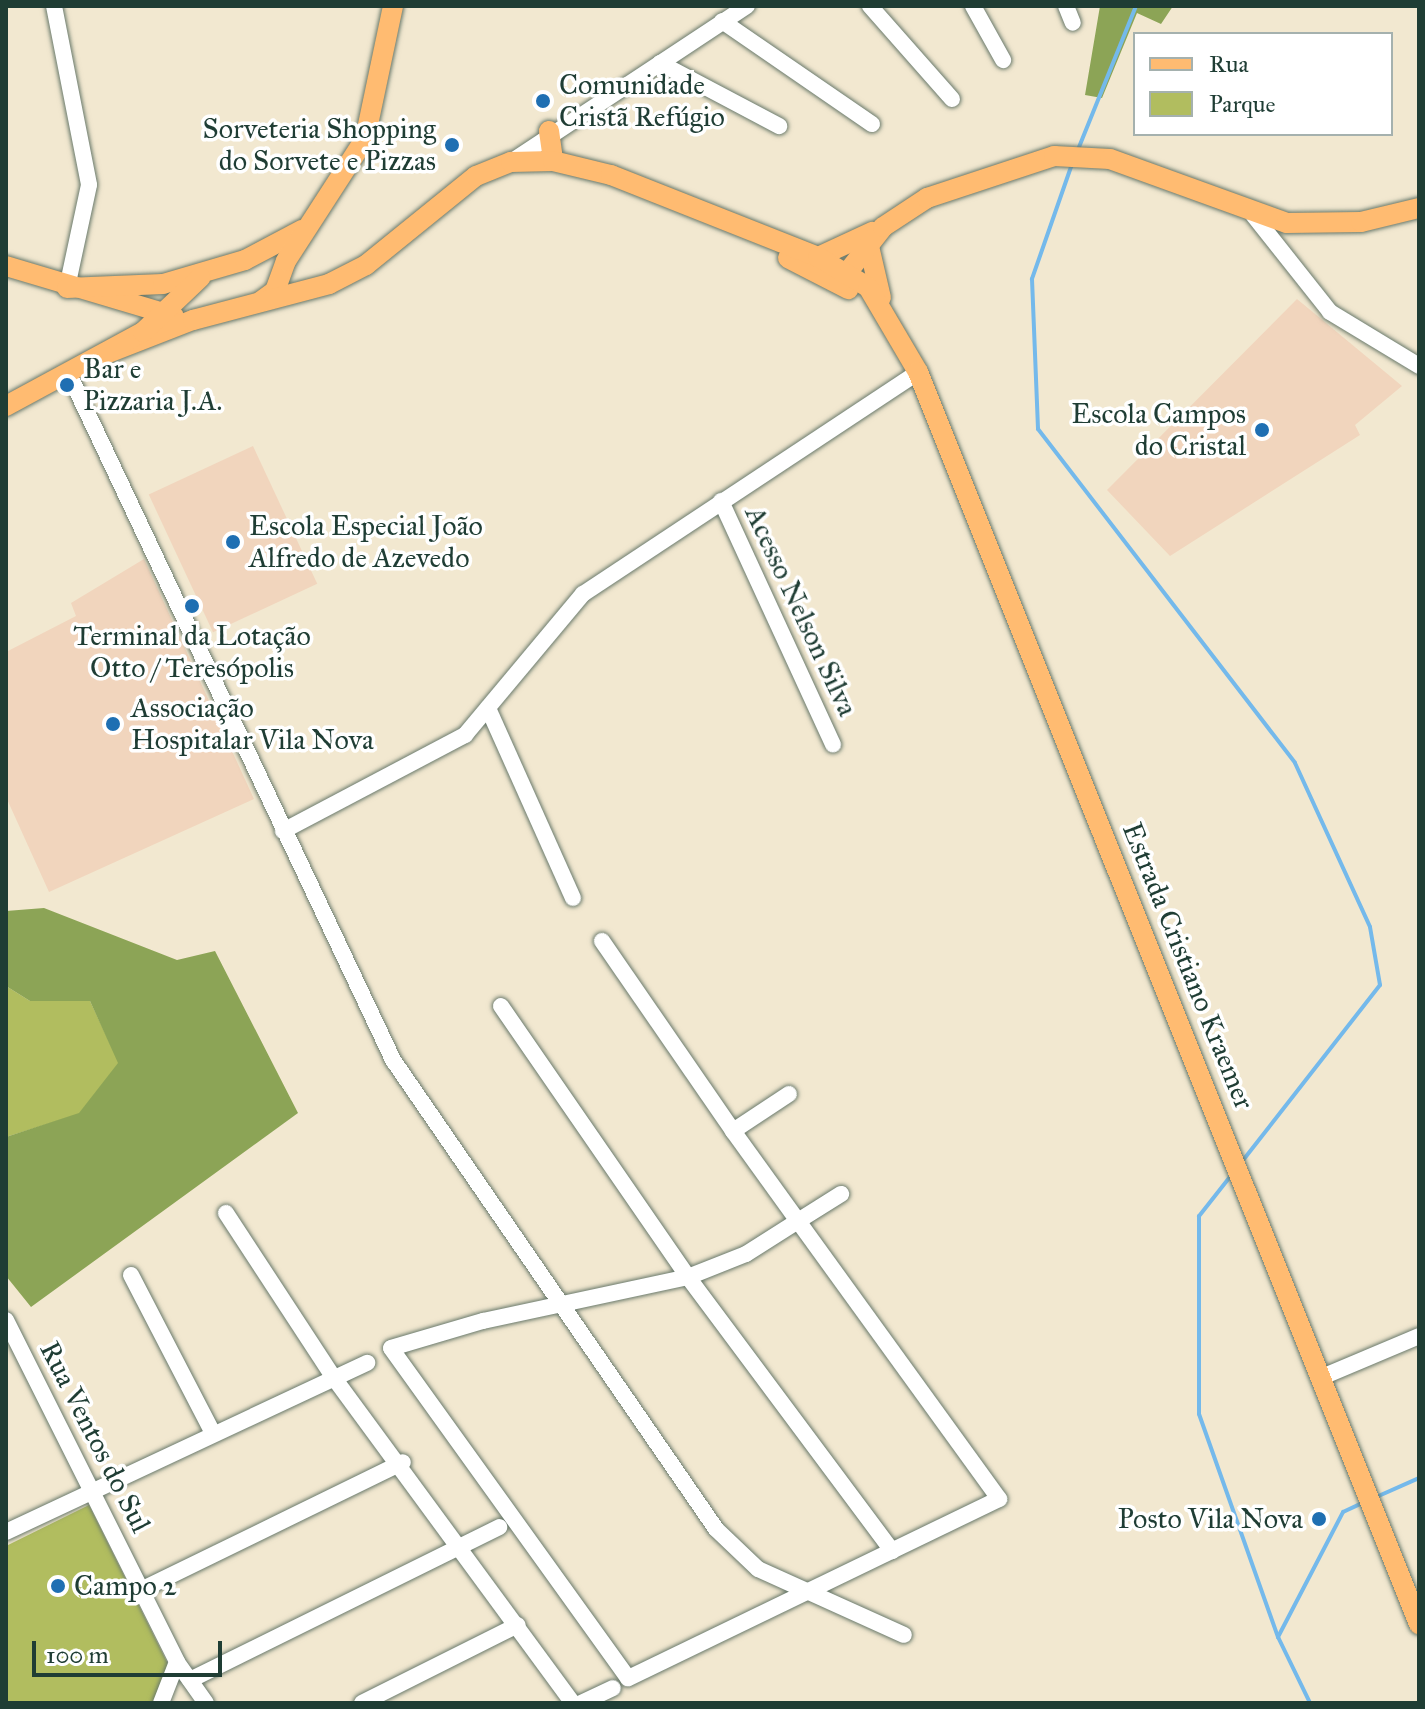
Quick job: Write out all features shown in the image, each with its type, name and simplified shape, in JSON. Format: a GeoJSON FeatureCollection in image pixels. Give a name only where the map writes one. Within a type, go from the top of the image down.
{"type":"FeatureCollection","features":[{"type":"Feature","properties":{"kind":"main road"},"geometry":{"type":"LineString","coordinates":[[257,303],[275,291],[281,273],[365,139],[393,6]]}},
{"type":"Feature","properties":{"kind":"main road"},"geometry":{"type":"LineString","coordinates":[[549,131],[553,161]]}},
{"type":"Feature","properties":{"kind":"main road"},"geometry":{"type":"LineString","coordinates":[[818,257],[875,234],[927,198],[1054,156],[1110,159],[1254,216],[1320,227],[1419,208]]}},
{"type":"Feature","properties":{"kind":"main road","name":"Estrada Cristiano Kraemer"},"geometry":{"type":"LineString","coordinates":[[103,355],[193,320],[310,291],[366,265],[476,176],[520,161],[553,161],[611,175],[843,277],[896,333]]}},
{"type":"Feature","properties":{"kind":"main road"},"geometry":{"type":"LineString","coordinates":[[67,288],[138,288],[206,273],[245,260],[315,221]]}},
{"type":"Feature","properties":{"kind":"main road","name":"Estrada Cristiano Kraemer"},"geometry":{"type":"LineString","coordinates":[[717,221],[818,257],[883,305],[918,372],[1246,1183],[1419,1624]]}},
{"type":"Feature","properties":{"kind":"main road"},"geometry":{"type":"LineString","coordinates":[[843,277],[875,234]]}},
{"type":"Feature","properties":{"kind":"main road"},"geometry":{"type":"LineString","coordinates":[[875,234],[883,305]]}},
{"type":"Feature","properties":{"kind":"main road"},"geometry":{"type":"LineString","coordinates":[[245,260],[281,273],[310,291]]}},
{"type":"Feature","properties":{"kind":"main road"},"geometry":{"type":"LineString","coordinates":[[6,266],[67,288],[193,320]]}},
{"type":"Feature","properties":{"kind":"main road"},"geometry":{"type":"LineString","coordinates":[[6,406],[103,355],[163,313],[206,273]]}},
{"type":"Feature","properties":{"kind":"street"},"geometry":{"type":"LineString","coordinates":[[54,6],[89,185],[67,288]]}},
{"type":"Feature","properties":{"kind":"street"},"geometry":{"type":"LineString","coordinates":[[520,161],[549,131],[747,6]]}},
{"type":"Feature","properties":{"kind":"street"},"geometry":{"type":"LineString","coordinates":[[870,6],[952,99]]}},
{"type":"Feature","properties":{"kind":"street"},"geometry":{"type":"LineString","coordinates":[[973,6],[1003,60]]}},
{"type":"Feature","properties":{"kind":"street"},"geometry":{"type":"LineString","coordinates":[[1066,6],[1073,23]]}},
{"type":"Feature","properties":{"kind":"street"},"geometry":{"type":"LineString","coordinates":[[722,21],[872,124]]}},
{"type":"Feature","properties":{"kind":"street"},"geometry":{"type":"LineString","coordinates":[[660,63],[779,126]]}},
{"type":"Feature","properties":{"kind":"street"},"geometry":{"type":"LineString","coordinates":[[1254,216],[1330,312],[1419,366]]}},
{"type":"Feature","properties":{"kind":"street"},"geometry":{"type":"LineString","coordinates":[[68,372],[393,1060],[559,1307],[716,1529],[758,1569],[804,1594],[904,1635]]}},
{"type":"Feature","properties":{"kind":"street"},"geometry":{"type":"LineString","coordinates":[[283,831],[465,735],[583,594],[918,372]]}},
{"type":"Feature","properties":{"kind":"street","name":"Acesso Nelson Silva"},"geometry":{"type":"LineString","coordinates":[[721,501],[833,744]]}},
{"type":"Feature","properties":{"kind":"street"},"geometry":{"type":"LineString","coordinates":[[488,708],[573,898]]}},
{"type":"Feature","properties":{"kind":"street"},"geometry":{"type":"LineString","coordinates":[[602,941],[733,1131],[798,1221],[999,1499],[628,1678],[391,1348],[688,1277],[746,1254],[798,1221],[841,1194]]}},
{"type":"Feature","properties":{"kind":"street"},"geometry":{"type":"LineString","coordinates":[[501,1006],[688,1277],[892,1551]]}},
{"type":"Feature","properties":{"kind":"street"},"geometry":{"type":"LineString","coordinates":[[733,1131],[789,1094]]}},
{"type":"Feature","properties":{"kind":"street"},"geometry":{"type":"LineString","coordinates":[[226,1213],[334,1378],[403,1462],[573,1703]]}},
{"type":"Feature","properties":{"kind":"street"},"geometry":{"type":"LineString","coordinates":[[131,1275],[213,1433]]}},
{"type":"Feature","properties":{"kind":"street","name":"Rua Ventos do Sul"},"geometry":{"type":"LineString","coordinates":[[6,1320],[177,1662],[206,1703]]}},
{"type":"Feature","properties":{"kind":"street"},"geometry":{"type":"LineString","coordinates":[[1322,1377],[1419,1336]]}},
{"type":"Feature","properties":{"kind":"street"},"geometry":{"type":"LineString","coordinates":[[6,1532],[367,1363]]}},
{"type":"Feature","properties":{"kind":"street"},"geometry":{"type":"LineString","coordinates":[[143,1589],[403,1462]]}},
{"type":"Feature","properties":{"kind":"street"},"geometry":{"type":"LineString","coordinates":[[190,1680],[499,1527]]}},
{"type":"Feature","properties":{"kind":"street"},"geometry":{"type":"LineString","coordinates":[[362,1703],[518,1625]]}},
{"type":"Feature","properties":{"kind":"street"},"geometry":{"type":"LineString","coordinates":[[161,1703],[177,1662]]}},
{"type":"Feature","properties":{"kind":"street"},"geometry":{"type":"LineString","coordinates":[[581,1703],[613,1688]]}},
{"type":"Feature","properties":{"kind":"shaded area","name":"Escola Campos do Cristal"},"geometry":{"type":"Polygon","coordinates":[[[1297,299],[1402,386],[1355,425],[1360,435],[1170,556],[1107,490],[1297,299]]]}},
{"type":"Feature","properties":{"kind":"shaded area","name":"Escola Especial João Alfredo de Azevedo"},"geometry":{"type":"Polygon","coordinates":[[[253,446],[317,584],[213,632],[149,495],[253,446]]]}},
{"type":"Feature","properties":{"kind":"shaded area","name":"Associação Hospitalar Vila Nova"},"geometry":{"type":"Polygon","coordinates":[[[144,559],[254,799],[49,892],[6,797],[6,652],[76,616],[71,603],[144,559]]]}},
{"type":"Feature","properties":{"kind":"green space"},"geometry":{"type":"Polygon","coordinates":[[[1100,6],[1173,6],[1161,24],[1137,13],[1102,98],[1085,95],[1100,6]]]}},
{"type":"Feature","properties":{"kind":"green space"},"geometry":{"type":"Polygon","coordinates":[[[44,908],[177,960],[215,951],[298,1113],[31,1307],[6,1276],[6,1137],[79,1113],[118,1063],[90,1001],[30,1001],[6,986],[6,911],[44,908]]]}},
{"type":"Feature","properties":{"kind":"green space"},"geometry":{"type":"Polygon","coordinates":[[[6,986],[30,1001],[90,1001],[119,1063],[79,1114],[6,1137],[6,986]]]}},
{"type":"Feature","properties":{"kind":"green space"},"geometry":{"type":"Polygon","coordinates":[[[89,1505],[168,1664],[154,1703],[6,1703],[6,1546],[89,1505]]]}},
{"type":"Feature","properties":{"kind":"waterway"},"geometry":{"type":"LineString","coordinates":[[1077,152],[1136,6]]}},
{"type":"Feature","properties":{"kind":"waterway"},"geometry":{"type":"LineString","coordinates":[[1072,164],[1032,279],[1038,429],[1295,763],[1370,927],[1380,985],[1241,1163]]}},
{"type":"Feature","properties":{"kind":"waterway"},"geometry":{"type":"LineString","coordinates":[[1233,1173],[1199,1216],[1199,1414],[1278,1637],[1310,1703]]}},
{"type":"Feature","properties":{"kind":"waterway"},"geometry":{"type":"LineString","coordinates":[[1374,1498],[1419,1478]]}},
{"type":"Feature","properties":{"kind":"waterway"},"geometry":{"type":"LineString","coordinates":[[1278,1637],[1343,1512],[1362,1503]]}},
{"type":"Feature","properties":{"kind":"place","name":"Comunidade Cristã Refúgio"},"geometry":{"type":"Point","coordinates":[543,101]}},
{"type":"Feature","properties":{"kind":"place","name":"Sorveteria Shopping do Sorvete e Pizzas"},"geometry":{"type":"Point","coordinates":[452,145]}},
{"type":"Feature","properties":{"kind":"place","name":"Bar e Pizzaria J.A."},"geometry":{"type":"Point","coordinates":[67,385]}},
{"type":"Feature","properties":{"kind":"place","name":"Escola Campos do Cristal"},"geometry":{"type":"Point","coordinates":[1262,430]}},
{"type":"Feature","properties":{"kind":"place","name":"Escola Especial João Alfredo de Azevedo"},"geometry":{"type":"Point","coordinates":[233,542]}},
{"type":"Feature","properties":{"kind":"place","name":"Terminal da Lotação Otto / Teresópolis"},"geometry":{"type":"Point","coordinates":[192,606]}},
{"type":"Feature","properties":{"kind":"place","name":"Associação Hospitalar Vila Nova"},"geometry":{"type":"Point","coordinates":[113,724]}},
{"type":"Feature","properties":{"kind":"place","name":"Posto Vila Nova"},"geometry":{"type":"Point","coordinates":[1319,1519]}},
{"type":"Feature","properties":{"kind":"place","name":"Campo 2"},"geometry":{"type":"Point","coordinates":[58,1586]}}]}
